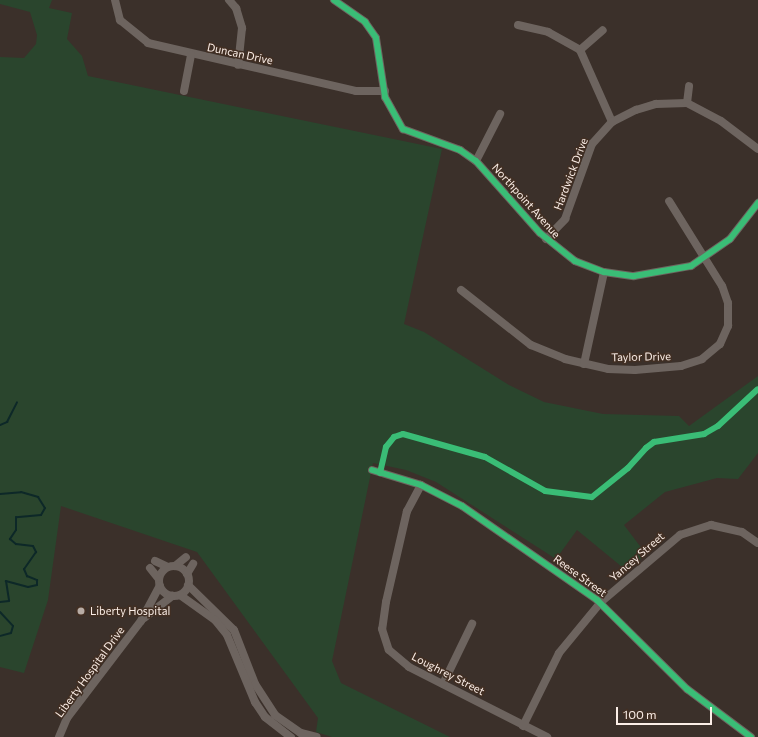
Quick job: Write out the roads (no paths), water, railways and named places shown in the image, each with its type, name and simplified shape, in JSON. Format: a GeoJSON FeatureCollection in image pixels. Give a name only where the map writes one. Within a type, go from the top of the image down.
{"type":"FeatureCollection","features":[{"type":"Feature","properties":{"kind":"street","name":"Duncan Drive"},"geometry":{"type":"LineString","coordinates":[[115,0],[120,20],[136,37],[162,48],[356,91],[384,91]]}},
{"type":"Feature","properties":{"kind":"street"},"geometry":{"type":"LineString","coordinates":[[229,0],[236,8],[242,28],[238,65]]}},
{"type":"Feature","properties":{"kind":"street","name":"Northpoint Avenue"},"geometry":{"type":"LineString","coordinates":[[334,0],[365,22],[376,38],[388,107],[403,129],[443,145],[476,161],[546,240],[574,261],[604,272],[654,275],[705,259],[730,239],[758,203]]}},
{"type":"Feature","properties":{"kind":"street"},"geometry":{"type":"LineString","coordinates":[[518,25],[548,32],[580,50],[612,122]]}},
{"type":"Feature","properties":{"kind":"street"},"geometry":{"type":"LineString","coordinates":[[580,50],[603,30]]}},
{"type":"Feature","properties":{"kind":"street"},"geometry":{"type":"LineString","coordinates":[[184,91],[191,55]]}},
{"type":"Feature","properties":{"kind":"street"},"geometry":{"type":"LineString","coordinates":[[687,103],[689,86]]}},
{"type":"Feature","properties":{"kind":"street","name":"Hardwick Drive"},"geometry":{"type":"LineString","coordinates":[[546,240],[565,219],[592,144],[612,122],[656,104],[687,103],[721,121],[758,149]]}},
{"type":"Feature","properties":{"kind":"street"},"geometry":{"type":"LineString","coordinates":[[476,161],[491,138],[500,114]]}},
{"type":"Feature","properties":{"kind":"street","name":"Taylor Drive"},"geometry":{"type":"LineString","coordinates":[[461,290],[531,345],[584,364],[608,369],[666,369],[708,354],[720,344],[730,311],[722,286],[669,201]]}},
{"type":"Feature","properties":{"kind":"street"},"geometry":{"type":"LineString","coordinates":[[584,364],[604,272]]}},
{"type":"Feature","properties":{"kind":"street","name":"Reese Street"},"geometry":{"type":"LineString","coordinates":[[372,470],[421,485],[462,506],[601,602],[687,689],[751,737]]}},
{"type":"Feature","properties":{"kind":"street","name":"Loughrey Street"},"geometry":{"type":"LineString","coordinates":[[421,485],[407,511],[382,629],[389,650],[399,661],[547,737]]}},
{"type":"Feature","properties":{"kind":"street","name":"Yancey Street"},"geometry":{"type":"LineString","coordinates":[[523,726],[559,653],[601,602],[680,535],[711,525],[742,532],[758,544]]}},
{"type":"Feature","properties":{"kind":"street","name":"Liberty Hospital Drive"},"geometry":{"type":"LineString","coordinates":[[59,737],[67,718],[141,621],[159,582],[171,567],[186,557]]}},
{"type":"Feature","properties":{"kind":"street"},"geometry":{"type":"LineString","coordinates":[[187,574],[171,567],[153,564],[159,582],[214,620],[227,635],[255,702],[265,717],[291,737]]}},
{"type":"Feature","properties":{"kind":"street"},"geometry":{"type":"LineString","coordinates":[[193,564],[187,574],[188,585],[234,630],[244,646],[255,684],[276,715],[301,733],[317,737]]}},
{"type":"Feature","properties":{"kind":"street","name":"Liberty Hospital Drive"},"geometry":{"type":"LineString","coordinates":[[141,621],[188,585]]}},
{"type":"Feature","properties":{"kind":"street"},"geometry":{"type":"LineString","coordinates":[[443,684],[472,624]]}},
{"type":"Feature","properties":{"kind":"waterway"},"geometry":{"type":"LineString","coordinates":[[0,425],[7,422],[17,402]]}},
{"type":"Feature","properties":{"kind":"waterway"},"geometry":{"type":"LineString","coordinates":[[0,494],[21,492],[38,497],[45,508],[41,515],[16,517],[16,530],[10,539],[16,544],[33,546],[36,552],[24,569],[27,576],[37,580],[37,585],[28,587],[6,581],[9,601],[0,602]]}},
{"type":"Feature","properties":{"kind":"waterway"},"geometry":{"type":"LineString","coordinates":[[0,612],[13,626],[11,633],[0,636]]}},
{"type":"Feature","properties":{"kind":"place","name":"Liberty Hospital"},"geometry":{"type":"Point","coordinates":[81,611]}}]}
